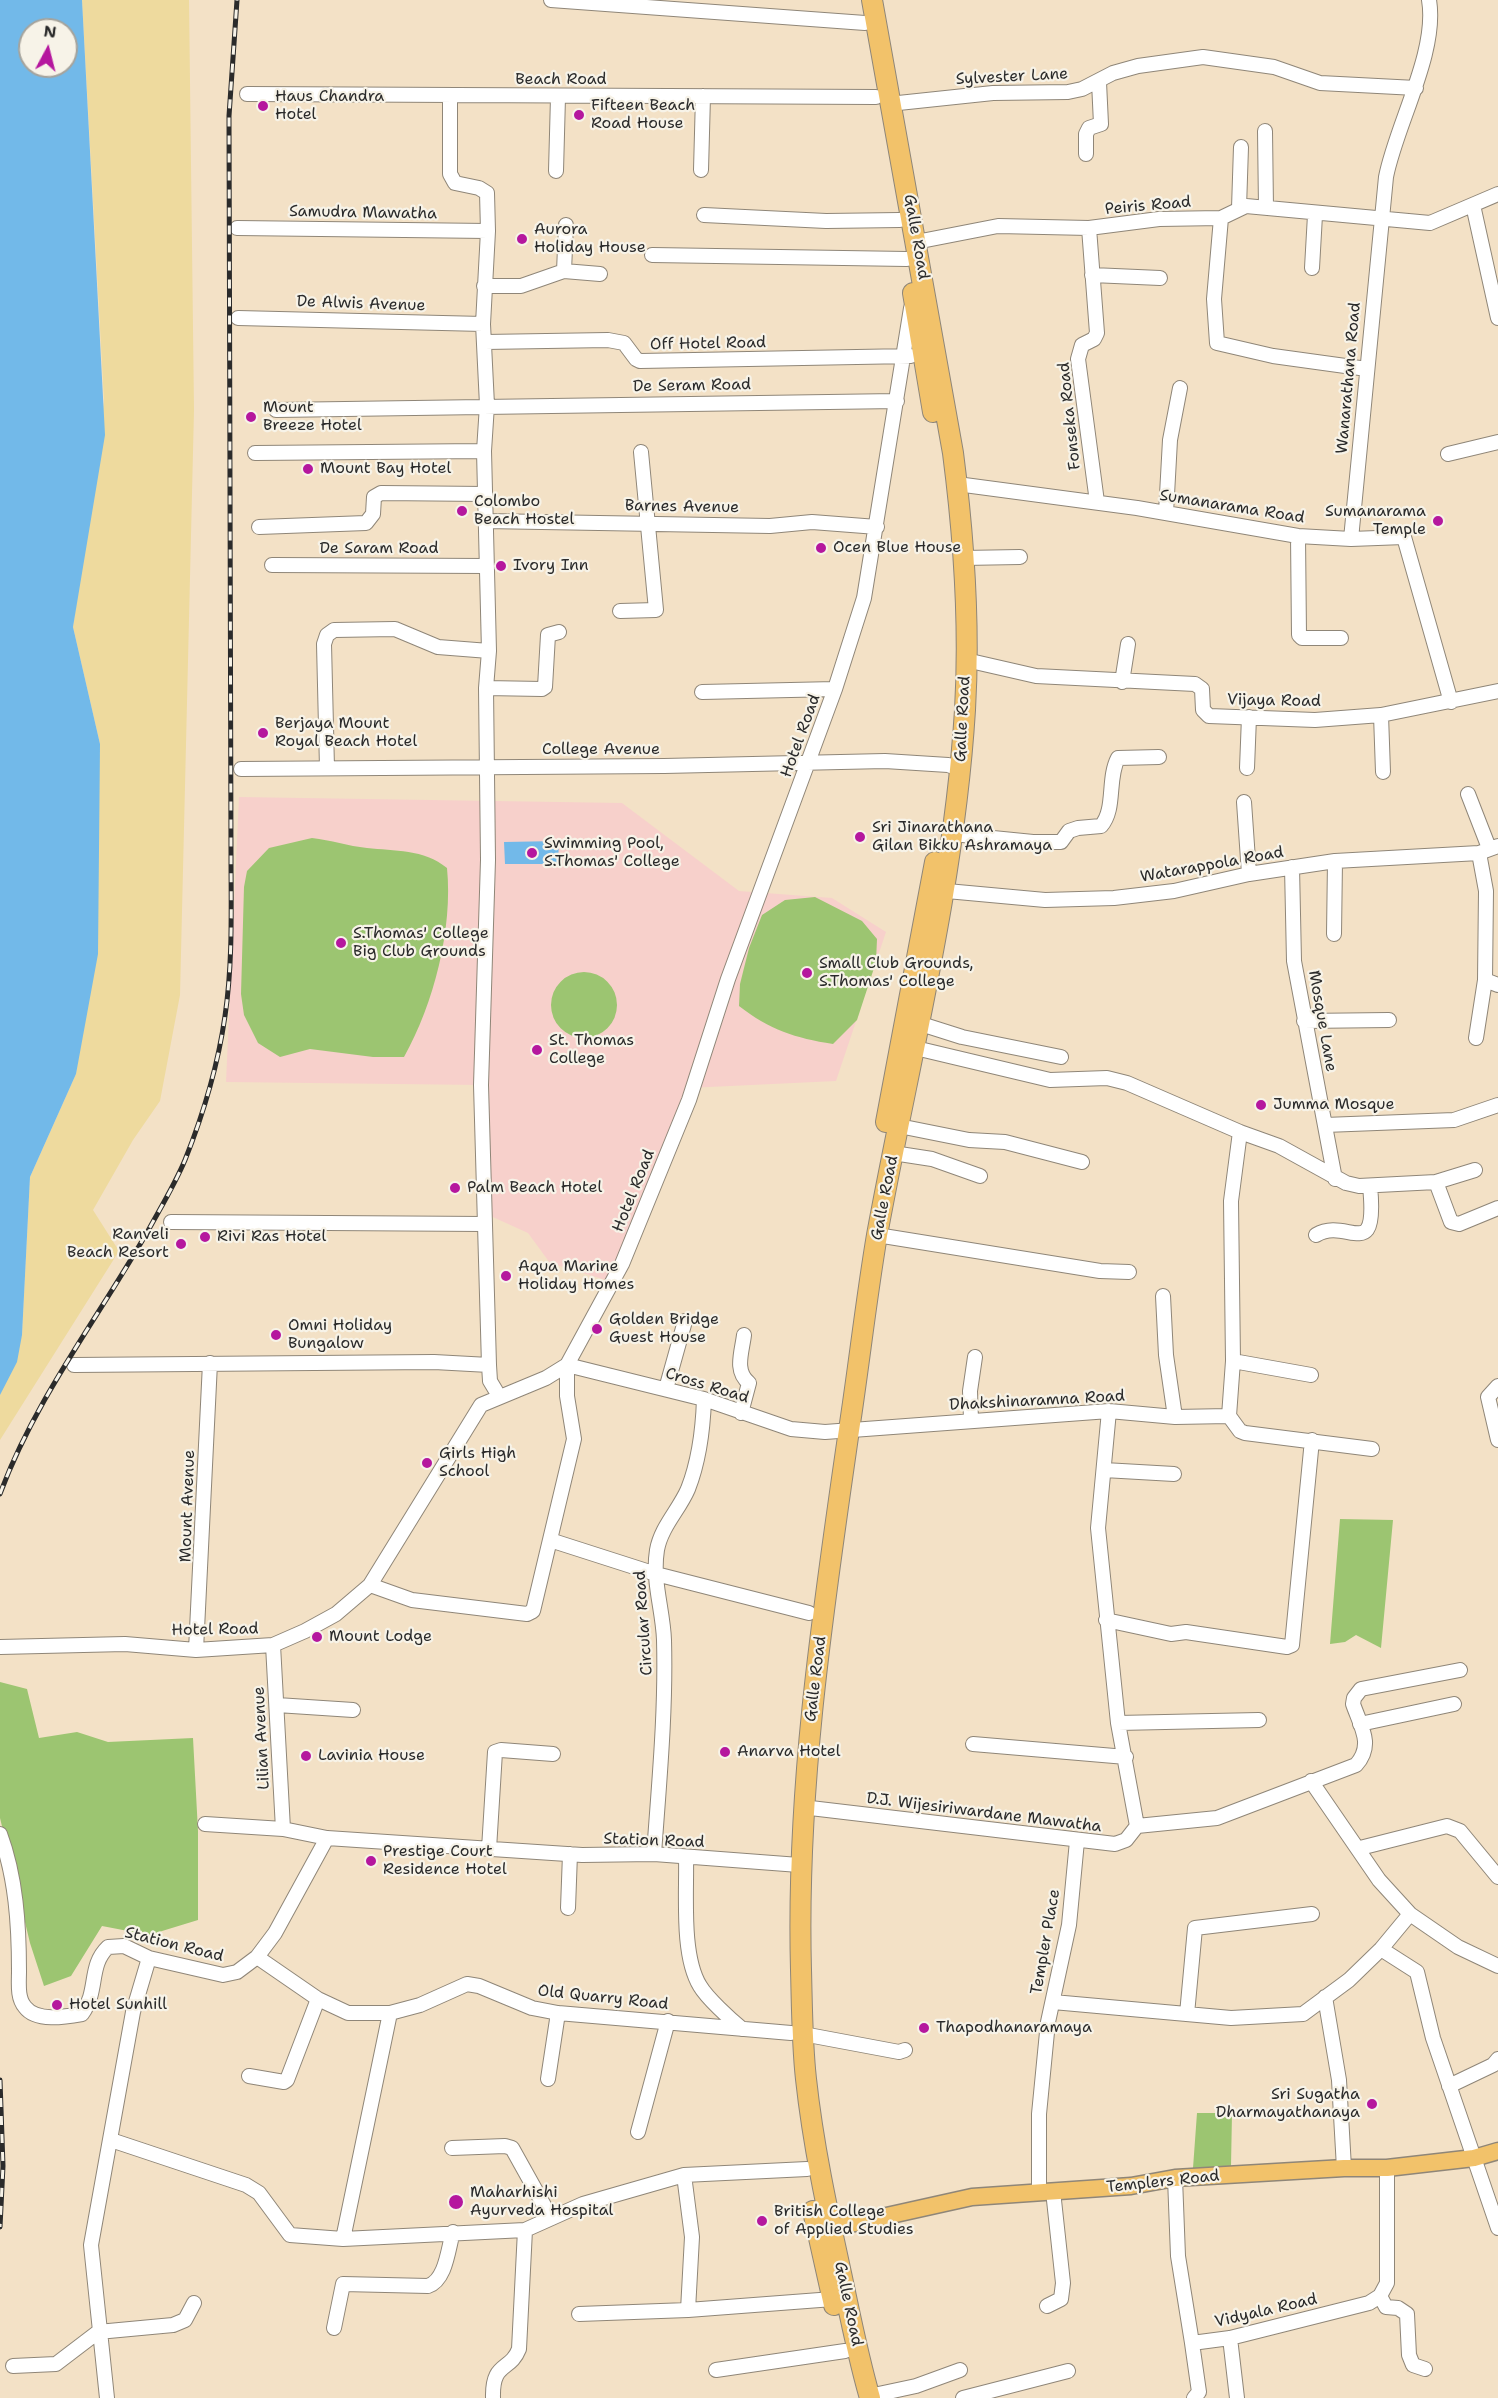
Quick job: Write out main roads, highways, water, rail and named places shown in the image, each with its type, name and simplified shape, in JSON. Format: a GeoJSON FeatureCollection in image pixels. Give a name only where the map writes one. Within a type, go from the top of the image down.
{"type":"FeatureCollection","features":[{"type":"Feature","properties":{"kind":"highway","name":"Galle Road"},"geometry":{"type":"LineString","coordinates":[[860,0],[916,242],[921,354],[957,484],[963,558],[966,660],[921,1024],[908,1046],[898,1126],[844,1429],[796,1758],[793,1865],[797,2033],[807,2169],[865,2397]]}},
{"type":"Feature","properties":{"kind":"highway","name":"Galle Road"},"geometry":{"type":"LineString","coordinates":[[793,1865],[802,1807],[844,1429],[848,1334],[908,1046],[937,890],[953,834],[955,631],[950,534],[945,484],[921,354],[882,100],[872,0]]}},
{"type":"Feature","properties":{"kind":"highway","name":"Galle Road"},"geometry":{"type":"LineString","coordinates":[[797,2033],[813,2133],[833,2299],[845,2351],[865,2397]]}},
{"type":"Feature","properties":{"kind":"main road","name":"Templers Road"},"geometry":{"type":"LineString","coordinates":[[824,2229],[972,2197],[1131,2186],[1175,2178],[1344,2168],[1387,2168],[1474,2158],[1498,2151]]}},
{"type":"Feature","properties":{"kind":"water"},"geometry":{"type":"Polygon","coordinates":[[[0,0],[82,0],[105,435],[73,627],[100,744],[98,954],[76,1074],[30,1177],[22,1335],[17,1362],[0,1395],[0,0]]]}},
{"type":"Feature","properties":{"kind":"water","name":"Swimming Pool, S.Thomas' College"},"geometry":{"type":"Polygon","coordinates":[[[559,841],[558,864],[505,864],[504,842],[559,841]]]}},
{"type":"Feature","properties":{"kind":"railway"},"geometry":{"type":"LineString","coordinates":[[0,1494],[14,1459],[49,1392],[130,1262],[181,1169],[209,1090],[225,1016],[231,914],[229,116],[237,0]]}},
{"type":"Feature","properties":{"kind":"railway"},"geometry":{"type":"LineString","coordinates":[[0,2080],[3,2166],[0,2227]]}},
{"type":"Feature","properties":{"kind":"place","name":"Haus Chandra Hotel"},"geometry":{"type":"Point","coordinates":[263,106]}},
{"type":"Feature","properties":{"kind":"place","name":"Fifteen Beach Road House"},"geometry":{"type":"Point","coordinates":[579,115]}},
{"type":"Feature","properties":{"kind":"place","name":"Aurora Holiday House"},"geometry":{"type":"Point","coordinates":[522,239]}},
{"type":"Feature","properties":{"kind":"place","name":"Mount Breeze Hotel"},"geometry":{"type":"Point","coordinates":[251,417]}},
{"type":"Feature","properties":{"kind":"place","name":"Mount Bay Hotel"},"geometry":{"type":"Point","coordinates":[308,469]}},
{"type":"Feature","properties":{"kind":"place","name":"Colombo Beach Hostel"},"geometry":{"type":"Point","coordinates":[462,511]}},
{"type":"Feature","properties":{"kind":"place","name":"Sumanarama Temple"},"geometry":{"type":"Point","coordinates":[1438,521]}},
{"type":"Feature","properties":{"kind":"place","name":"Ocen Blue House"},"geometry":{"type":"Point","coordinates":[821,548]}},
{"type":"Feature","properties":{"kind":"place","name":"Ivory Inn"},"geometry":{"type":"Point","coordinates":[501,566]}},
{"type":"Feature","properties":{"kind":"place","name":"Berjaya Mount Royal Beach Hotel"},"geometry":{"type":"Point","coordinates":[263,733]}},
{"type":"Feature","properties":{"kind":"place","name":"Sri Jinarathana Gilan Bikku Ashramaya"},"geometry":{"type":"Point","coordinates":[860,837]}},
{"type":"Feature","properties":{"kind":"place","name":"Swimming Pool, S.Thomas' College"},"geometry":{"type":"Point","coordinates":[532,853]}},
{"type":"Feature","properties":{"kind":"place","name":"S.Thomas' College Big Club Grounds"},"geometry":{"type":"Point","coordinates":[341,943]}},
{"type":"Feature","properties":{"kind":"place","name":"Small Club Grounds, S.Thomas' College"},"geometry":{"type":"Point","coordinates":[807,973]}},
{"type":"Feature","properties":{"kind":"place","name":"St. Thomas College"},"geometry":{"type":"Point","coordinates":[537,1050]}},
{"type":"Feature","properties":{"kind":"place","name":"Jumma Mosque"},"geometry":{"type":"Point","coordinates":[1261,1105]}},
{"type":"Feature","properties":{"kind":"place","name":"Palm Beach Hotel"},"geometry":{"type":"Point","coordinates":[455,1188]}},
{"type":"Feature","properties":{"kind":"place","name":"Rivi Ras Hotel"},"geometry":{"type":"Point","coordinates":[205,1237]}},
{"type":"Feature","properties":{"kind":"place","name":"Ranveli Beach Resort"},"geometry":{"type":"Point","coordinates":[181,1244]}},
{"type":"Feature","properties":{"kind":"place","name":"Aqua Marine Holiday Homes"},"geometry":{"type":"Point","coordinates":[506,1276]}},
{"type":"Feature","properties":{"kind":"place","name":"Golden Bridge Guest House"},"geometry":{"type":"Point","coordinates":[597,1329]}},
{"type":"Feature","properties":{"kind":"place","name":"Omni Holiday Bungalow"},"geometry":{"type":"Point","coordinates":[276,1335]}},
{"type":"Feature","properties":{"kind":"place","name":"Girls High School"},"geometry":{"type":"Point","coordinates":[427,1463]}},
{"type":"Feature","properties":{"kind":"place","name":"Mount Lodge"},"geometry":{"type":"Point","coordinates":[317,1637]}},
{"type":"Feature","properties":{"kind":"place","name":"Anarva Hotel"},"geometry":{"type":"Point","coordinates":[725,1752]}},
{"type":"Feature","properties":{"kind":"place","name":"Lavinia House"},"geometry":{"type":"Point","coordinates":[306,1756]}},
{"type":"Feature","properties":{"kind":"place","name":"Prestige Court Residence Hotel"},"geometry":{"type":"Point","coordinates":[371,1861]}},
{"type":"Feature","properties":{"kind":"place","name":"Hotel Sunhill"},"geometry":{"type":"Point","coordinates":[57,2005]}},
{"type":"Feature","properties":{"kind":"place","name":"Thapodhanaramaya"},"geometry":{"type":"Point","coordinates":[924,2028]}},
{"type":"Feature","properties":{"kind":"place","name":"Sri Sugatha Dharmayathanaya"},"geometry":{"type":"Point","coordinates":[1372,2104]}},
{"type":"Feature","properties":{"kind":"place","name":"Maharhishi Ayurveda Hospital"},"geometry":{"type":"Point","coordinates":[456,2202]}},
{"type":"Feature","properties":{"kind":"place","name":"British College of Applied Studies"},"geometry":{"type":"Point","coordinates":[762,2221]}}]}
